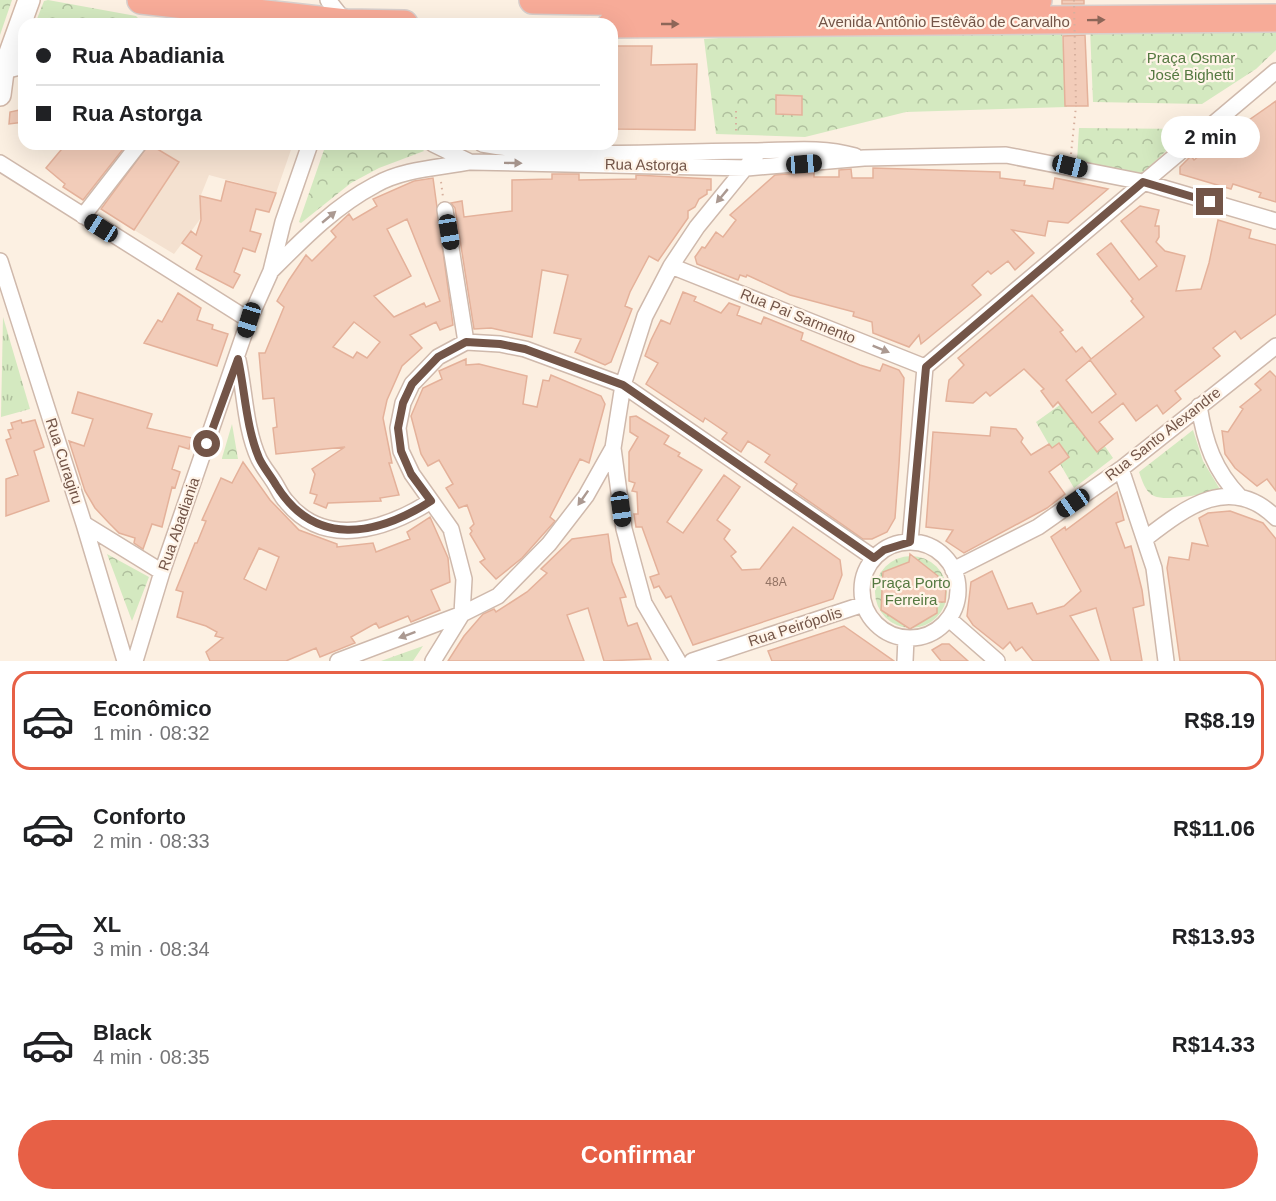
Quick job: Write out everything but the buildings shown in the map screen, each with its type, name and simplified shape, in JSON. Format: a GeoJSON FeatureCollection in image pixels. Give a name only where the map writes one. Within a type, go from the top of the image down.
{"type":"FeatureCollection","features":[{"type":"Feature","properties":{"kind":"highway"},"geometry":{"type":"LineString","coordinates":[[141,0],[270,18]]}},
{"type":"Feature","properties":{"kind":"highway","name":"Avenida Antônio Estêvão de Carvalho"},"geometry":{"type":"LineString","coordinates":[[533,0],[759,4],[1038,0]]}},
{"type":"Feature","properties":{"kind":"highway","name":"Avenida Antônio Estêvão de Carvalho"},"geometry":{"type":"LineString","coordinates":[[618,24],[1276,18]]}},
{"type":"Feature","properties":{"kind":"main road"},"geometry":{"type":"LineString","coordinates":[[22,18],[29,0]]}},
{"type":"Feature","properties":{"kind":"main road"},"geometry":{"type":"LineString","coordinates":[[0,95],[2,72],[18,29]]}},
{"type":"Feature","properties":{"kind":"street"},"geometry":{"type":"LineString","coordinates":[[328,0],[343,18]]}},
{"type":"Feature","properties":{"kind":"street"},"geometry":{"type":"LineString","coordinates":[[210,18],[236,12]]}},
{"type":"Feature","properties":{"kind":"street"},"geometry":{"type":"LineString","coordinates":[[2,72],[18,68]]}},
{"type":"Feature","properties":{"kind":"street"},"geometry":{"type":"LineString","coordinates":[[910,542],[926,367],[1276,70]]}},
{"type":"Feature","properties":{"kind":"street","name":"Rua Astorga"},"geometry":{"type":"LineString","coordinates":[[537,150],[555,152],[759,151],[811,148],[864,158]]}},
{"type":"Feature","properties":{"kind":"street"},"geometry":{"type":"LineString","coordinates":[[83,216],[134,150]]}},
{"type":"Feature","properties":{"kind":"street"},"geometry":{"type":"LineString","coordinates":[[271,271],[283,222],[308,150]]}},
{"type":"Feature","properties":{"kind":"street"},"geometry":{"type":"LineString","coordinates":[[422,170],[432,158],[434,150]]}},
{"type":"Feature","properties":{"kind":"street","name":"Rua Astorga"},"geometry":{"type":"LineString","coordinates":[[445,150],[470,162],[747,168],[864,158],[1006,155],[1143,182],[1276,221]]}},
{"type":"Feature","properties":{"kind":"street"},"geometry":{"type":"LineString","coordinates":[[678,661],[644,603],[624,529],[614,448],[623,385],[645,316],[671,266],[697,227],[759,151]]}},
{"type":"Feature","properties":{"kind":"street"},"geometry":{"type":"LineString","coordinates":[[271,271],[305,237],[376,184],[422,170],[470,162]]}},
{"type":"Feature","properties":{"kind":"street"},"geometry":{"type":"LineString","coordinates":[[0,163],[249,320]]}},
{"type":"Feature","properties":{"kind":"street"},"geometry":{"type":"LineString","coordinates":[[445,210],[466,342]]}},
{"type":"Feature","properties":{"kind":"street"},"geometry":{"type":"LineString","coordinates":[[283,222],[290,231],[305,237]]}},
{"type":"Feature","properties":{"kind":"street","name":"Rua Curagiru"},"geometry":{"type":"LineString","coordinates":[[0,261],[125,661]]}},
{"type":"Feature","properties":{"kind":"street","name":"Rua Pai Sarmento"},"geometry":{"type":"LineString","coordinates":[[671,266],[926,367]]}},
{"type":"Feature","properties":{"kind":"street","name":"Rua Abadiania"},"geometry":{"type":"LineString","coordinates":[[135,661],[162,572],[238,359],[249,320],[271,271]]}},
{"type":"Feature","properties":{"kind":"street"},"geometry":{"type":"LineString","coordinates":[[433,661],[462,614],[464,579],[456,541],[444,517],[411,474],[401,451],[399,416],[412,384],[427,367],[438,357],[466,342],[500,344],[525,349],[623,385],[874,558]]}},
{"type":"Feature","properties":{"kind":"street","name":"Rua Santo Alexandre"},"geometry":{"type":"LineString","coordinates":[[953,570],[1038,527],[1121,469],[1276,346]]}},
{"type":"Feature","properties":{"kind":"street"},"geometry":{"type":"LineString","coordinates":[[238,359],[259,459],[285,501],[296,512],[319,525],[340,530],[360,531],[401,519],[431,501]]}},
{"type":"Feature","properties":{"kind":"street"},"geometry":{"type":"LineString","coordinates":[[1199,406],[1208,451],[1216,469],[1240,498]]}},
{"type":"Feature","properties":{"kind":"street"},"geometry":{"type":"LineString","coordinates":[[338,661],[462,614],[498,596],[524,573],[586,496],[614,448]]}},
{"type":"Feature","properties":{"kind":"street"},"geometry":{"type":"LineString","coordinates":[[1121,469],[1146,538],[1154,568],[1166,661]]}},
{"type":"Feature","properties":{"kind":"street"},"geometry":{"type":"LineString","coordinates":[[1146,538],[1200,501],[1216,496],[1240,498],[1257,504],[1276,518]]}},
{"type":"Feature","properties":{"kind":"street"},"geometry":{"type":"LineString","coordinates":[[84,524],[162,572]]}},
{"type":"Feature","properties":{"kind":"street"},"geometry":{"type":"LineString","coordinates":[[910,542],[936,550],[953,570],[958,595],[949,619],[937,630],[923,637],[906,638],[880,628],[870,617],[864,604],[862,588],[866,572],[874,558],[884,550],[910,542]]}},
{"type":"Feature","properties":{"kind":"street","name":"Rua Peirópolis"},"geometry":{"type":"LineString","coordinates":[[692,661],[864,604]]}},
{"type":"Feature","properties":{"kind":"street"},"geometry":{"type":"LineString","coordinates":[[949,619],[997,661]]}},
{"type":"Feature","properties":{"kind":"street"},"geometry":{"type":"LineString","coordinates":[[905,661],[906,638]]}},
{"type":"Feature","properties":{"kind":"path"},"geometry":{"type":"LineString","coordinates":[[1070,166],[1076,106],[1074,0]]}},
{"type":"Feature","properties":{"kind":"path"},"geometry":{"type":"LineString","coordinates":[[736,111],[736,151]]}},
{"type":"Feature","properties":{"kind":"path"},"geometry":{"type":"LineString","coordinates":[[439,168],[445,210]]}},
{"type":"Feature","properties":{"kind":"shaded area"},"geometry":{"type":"Polygon","coordinates":[[[160,150],[291,150],[276,193],[209,175],[201,195],[201,218],[174,254],[134,230],[179,162],[160,150]]]}},
{"type":"Feature","properties":{"kind":"green space"},"geometry":{"type":"Polygon","coordinates":[[[0,0],[12,0],[0,35],[0,0]]]}},
{"type":"Feature","properties":{"kind":"green space"},"geometry":{"type":"Polygon","coordinates":[[[48,0],[138,18],[37,18],[44,1],[48,0]]]}},
{"type":"Feature","properties":{"kind":"green space","name":"Praça Osmar José Bighetti"},"geometry":{"type":"Polygon","coordinates":[[[1090,28],[1276,30],[1276,50],[1256,69],[1202,104],[1093,102],[1090,28]]]}},
{"type":"Feature","properties":{"kind":"green space"},"geometry":{"type":"Polygon","coordinates":[[[809,32],[1062,32],[1067,107],[906,112],[805,137],[716,134],[704,39],[809,32]]]}},
{"type":"Feature","properties":{"kind":"green space"},"geometry":{"type":"Polygon","coordinates":[[[1079,128],[1190,129],[1138,177],[1077,161],[1079,128]]]}},
{"type":"Feature","properties":{"kind":"green space"},"geometry":{"type":"Polygon","coordinates":[[[324,150],[424,151],[379,168],[351,183],[301,223],[299,222],[324,150]]]}},
{"type":"Feature","properties":{"kind":"green space"},"geometry":{"type":"Polygon","coordinates":[[[3,317],[30,409],[1,417],[3,317]]]}},
{"type":"Feature","properties":{"kind":"green space"},"geometry":{"type":"Polygon","coordinates":[[[1071,397],[1113,458],[1074,488],[1036,422],[1071,397]]]}},
{"type":"Feature","properties":{"kind":"green space"},"geometry":{"type":"Polygon","coordinates":[[[232,424],[238,459],[222,459],[222,458],[232,424]]]}},
{"type":"Feature","properties":{"kind":"green space"},"geometry":{"type":"Polygon","coordinates":[[[1193,430],[1203,461],[1221,491],[1168,498],[1154,496],[1144,486],[1139,472],[1193,430]]]}},
{"type":"Feature","properties":{"kind":"green space"},"geometry":{"type":"Polygon","coordinates":[[[107,554],[149,577],[132,621],[107,554]]]}},
{"type":"Feature","properties":{"kind":"green space","name":"Praça Porto Ferreira"},"geometry":{"type":"Polygon","coordinates":[[[911,556],[931,562],[941,572],[947,592],[941,612],[931,622],[911,628],[891,622],[881,612],[875,592],[881,572],[891,562],[911,556]]]}},
{"type":"Feature","properties":{"kind":"green space"},"geometry":{"type":"Polygon","coordinates":[[[423,646],[413,661],[381,661],[423,646]]]}},
{"type":"Feature","properties":{"kind":"route"},"geometry":{"type":"LineString","coordinates":[[207,444],[238,359],[250,427],[259,459],[285,501],[296,512],[319,525],[340,530],[360,531],[378,527],[401,519],[431,501],[411,474],[401,451],[399,416],[412,384],[438,357],[457,346],[466,342],[500,344],[525,349],[623,385],[874,558],[897,544],[910,542],[926,367],[1143,182],[1210,202]]}}]}
